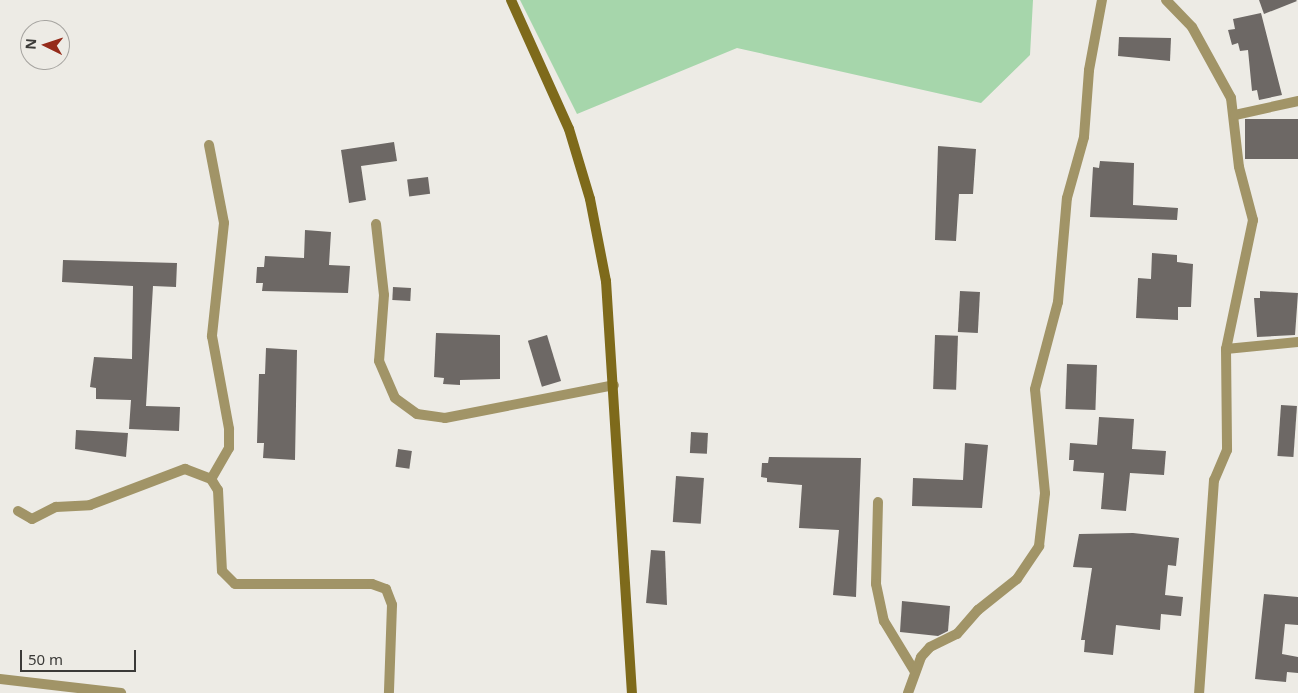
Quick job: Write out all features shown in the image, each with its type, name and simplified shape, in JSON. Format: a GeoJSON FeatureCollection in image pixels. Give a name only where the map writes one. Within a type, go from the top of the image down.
{"type":"FeatureCollection","features":[{"type":"Feature","properties":{"kind":"main road"},"geometry":{"type":"LineString","coordinates":[[511,0],[550,79],[590,200],[606,281],[632,693]]}},
{"type":"Feature","properties":{"kind":"street"},"geometry":{"type":"LineString","coordinates":[[908,693],[915,672],[930,647],[957,634],[978,610],[1017,580],[1039,546],[1045,493],[1035,388],[1058,302],[1067,198],[1084,137],[1089,70],[1102,0]]}},
{"type":"Feature","properties":{"kind":"street"},"geometry":{"type":"LineString","coordinates":[[1166,0],[1192,27],[1235,115],[1239,167],[1253,220],[1226,349],[1227,450],[1214,480],[1199,693]]}},
{"type":"Feature","properties":{"kind":"street"},"geometry":{"type":"LineString","coordinates":[[1235,115],[1298,101]]}},
{"type":"Feature","properties":{"kind":"street"},"geometry":{"type":"LineString","coordinates":[[209,145],[224,223],[212,336],[229,429],[229,448],[211,479]]}},
{"type":"Feature","properties":{"kind":"street"},"geometry":{"type":"LineString","coordinates":[[376,224],[384,295],[379,361],[394,398],[417,414],[445,418],[614,385]]}},
{"type":"Feature","properties":{"kind":"street"},"geometry":{"type":"LineString","coordinates":[[1226,349],[1298,342]]}},
{"type":"Feature","properties":{"kind":"street"},"geometry":{"type":"LineString","coordinates":[[18,511],[32,519],[56,507],[90,504],[185,470],[211,479],[218,490],[222,571],[235,584],[372,584],[386,589],[392,605],[389,693]]}},
{"type":"Feature","properties":{"kind":"street"},"geometry":{"type":"LineString","coordinates":[[878,502],[876,584],[884,621],[915,672]]}},
{"type":"Feature","properties":{"kind":"street"},"geometry":{"type":"LineString","coordinates":[[0,679],[120,693]]}},
{"type":"Feature","properties":{"kind":"green space"},"geometry":{"type":"Polygon","coordinates":[[[520,0],[1033,0],[1030,55],[981,103],[737,48],[577,114],[520,0]]]}},
{"type":"Feature","properties":{"kind":"building"},"geometry":{"type":"Polygon","coordinates":[[[1259,0],[1296,0],[1297,1],[1264,14],[1259,0]]]}},
{"type":"Feature","properties":{"kind":"building"},"geometry":{"type":"Polygon","coordinates":[[[1261,13],[1282,95],[1259,100],[1257,90],[1252,91],[1248,50],[1240,51],[1238,43],[1232,45],[1228,30],[1235,29],[1233,19],[1261,13]]]}},
{"type":"Feature","properties":{"kind":"building"},"geometry":{"type":"Polygon","coordinates":[[[1119,37],[1171,38],[1170,61],[1118,56],[1119,37]]]}},
{"type":"Feature","properties":{"kind":"building"},"geometry":{"type":"Polygon","coordinates":[[[1245,119],[1298,119],[1298,159],[1245,159],[1245,119]]]}},
{"type":"Feature","properties":{"kind":"building"},"geometry":{"type":"Polygon","coordinates":[[[394,142],[397,161],[361,166],[366,200],[349,203],[341,150],[394,142]]]}},
{"type":"Feature","properties":{"kind":"building"},"geometry":{"type":"Polygon","coordinates":[[[938,146],[976,149],[973,194],[959,194],[956,241],[935,240],[938,146]]]}},
{"type":"Feature","properties":{"kind":"building"},"geometry":{"type":"Polygon","coordinates":[[[1100,161],[1134,163],[1133,205],[1178,208],[1177,220],[1090,217],[1093,167],[1099,168],[1100,161]]]}},
{"type":"Feature","properties":{"kind":"building"},"geometry":{"type":"Polygon","coordinates":[[[428,177],[430,194],[409,196],[407,180],[428,177]]]}},
{"type":"Feature","properties":{"kind":"building"},"geometry":{"type":"Polygon","coordinates":[[[305,230],[331,232],[329,265],[350,266],[348,293],[262,291],[263,283],[256,283],[257,267],[264,267],[265,256],[304,258],[305,230]]]}},
{"type":"Feature","properties":{"kind":"building"},"geometry":{"type":"Polygon","coordinates":[[[1152,253],[1177,255],[1177,262],[1193,264],[1191,307],[1178,307],[1178,320],[1136,318],[1138,278],[1151,279],[1152,253]]]}},
{"type":"Feature","properties":{"kind":"building"},"geometry":{"type":"Polygon","coordinates":[[[63,260],[177,263],[176,287],[153,286],[146,406],[180,407],[179,431],[129,429],[131,400],[96,399],[96,388],[90,387],[94,357],[132,359],[133,286],[62,282],[63,260]]]}},
{"type":"Feature","properties":{"kind":"building"},"geometry":{"type":"Polygon","coordinates":[[[393,287],[411,288],[410,301],[392,300],[393,287]]]}},
{"type":"Feature","properties":{"kind":"building"},"geometry":{"type":"Polygon","coordinates":[[[960,291],[980,292],[978,333],[958,332],[960,291]]]}},
{"type":"Feature","properties":{"kind":"building"},"geometry":{"type":"Polygon","coordinates":[[[1260,291],[1298,293],[1295,335],[1257,337],[1254,298],[1260,298],[1260,291]]]}},
{"type":"Feature","properties":{"kind":"building"},"geometry":{"type":"Polygon","coordinates":[[[436,333],[500,335],[500,379],[460,380],[460,385],[443,384],[444,378],[434,377],[436,333]]]}},
{"type":"Feature","properties":{"kind":"building"},"geometry":{"type":"Polygon","coordinates":[[[547,335],[561,381],[542,387],[528,341],[547,335]]]}},
{"type":"Feature","properties":{"kind":"building"},"geometry":{"type":"Polygon","coordinates":[[[935,335],[958,336],[956,390],[933,389],[935,335]]]}},
{"type":"Feature","properties":{"kind":"building"},"geometry":{"type":"Polygon","coordinates":[[[266,348],[297,350],[295,460],[263,458],[264,443],[257,443],[259,374],[265,374],[266,348]]]}},
{"type":"Feature","properties":{"kind":"building"},"geometry":{"type":"Polygon","coordinates":[[[1067,364],[1097,365],[1095,410],[1065,409],[1067,364]]]}},
{"type":"Feature","properties":{"kind":"building"},"geometry":{"type":"Polygon","coordinates":[[[1281,405],[1297,406],[1293,457],[1277,456],[1281,405]]]}},
{"type":"Feature","properties":{"kind":"building"},"geometry":{"type":"Polygon","coordinates":[[[1099,417],[1134,419],[1132,449],[1166,451],[1164,475],[1130,473],[1126,511],[1101,509],[1104,473],[1073,471],[1074,460],[1069,460],[1070,443],[1097,445],[1099,417]]]}},
{"type":"Feature","properties":{"kind":"building"},"geometry":{"type":"Polygon","coordinates":[[[76,430],[128,433],[126,457],[75,449],[76,430]]]}},
{"type":"Feature","properties":{"kind":"building"},"geometry":{"type":"Polygon","coordinates":[[[691,432],[708,433],[707,454],[690,453],[691,432]]]}},
{"type":"Feature","properties":{"kind":"building"},"geometry":{"type":"Polygon","coordinates":[[[965,443],[988,445],[982,508],[912,506],[913,478],[963,480],[965,443]]]}},
{"type":"Feature","properties":{"kind":"building"},"geometry":{"type":"Polygon","coordinates":[[[398,449],[412,451],[409,469],[395,467],[398,449]]]}},
{"type":"Feature","properties":{"kind":"building"},"geometry":{"type":"Polygon","coordinates":[[[769,457],[861,458],[856,597],[833,595],[839,530],[799,528],[802,485],[767,482],[767,478],[761,477],[762,463],[768,463],[769,457]]]}},
{"type":"Feature","properties":{"kind":"building"},"geometry":{"type":"Polygon","coordinates":[[[676,476],[704,478],[701,524],[673,522],[676,476]]]}},
{"type":"Feature","properties":{"kind":"building"},"geometry":{"type":"Polygon","coordinates":[[[1133,533],[1179,538],[1176,566],[1168,565],[1165,595],[1183,597],[1181,616],[1161,614],[1160,630],[1116,625],[1113,655],[1084,652],[1085,640],[1081,640],[1092,568],[1073,567],[1079,534],[1133,533]]]}},
{"type":"Feature","properties":{"kind":"building"},"geometry":{"type":"Polygon","coordinates":[[[651,550],[665,551],[667,605],[646,603],[651,550]]]}},
{"type":"Feature","properties":{"kind":"building"},"geometry":{"type":"Polygon","coordinates":[[[1264,594],[1298,597],[1298,625],[1285,624],[1282,654],[1298,657],[1298,673],[1287,672],[1286,682],[1255,679],[1264,594]]]}},
{"type":"Feature","properties":{"kind":"building"},"geometry":{"type":"Polygon","coordinates":[[[902,601],[950,606],[948,631],[938,636],[900,632],[902,601]]]}}]}
